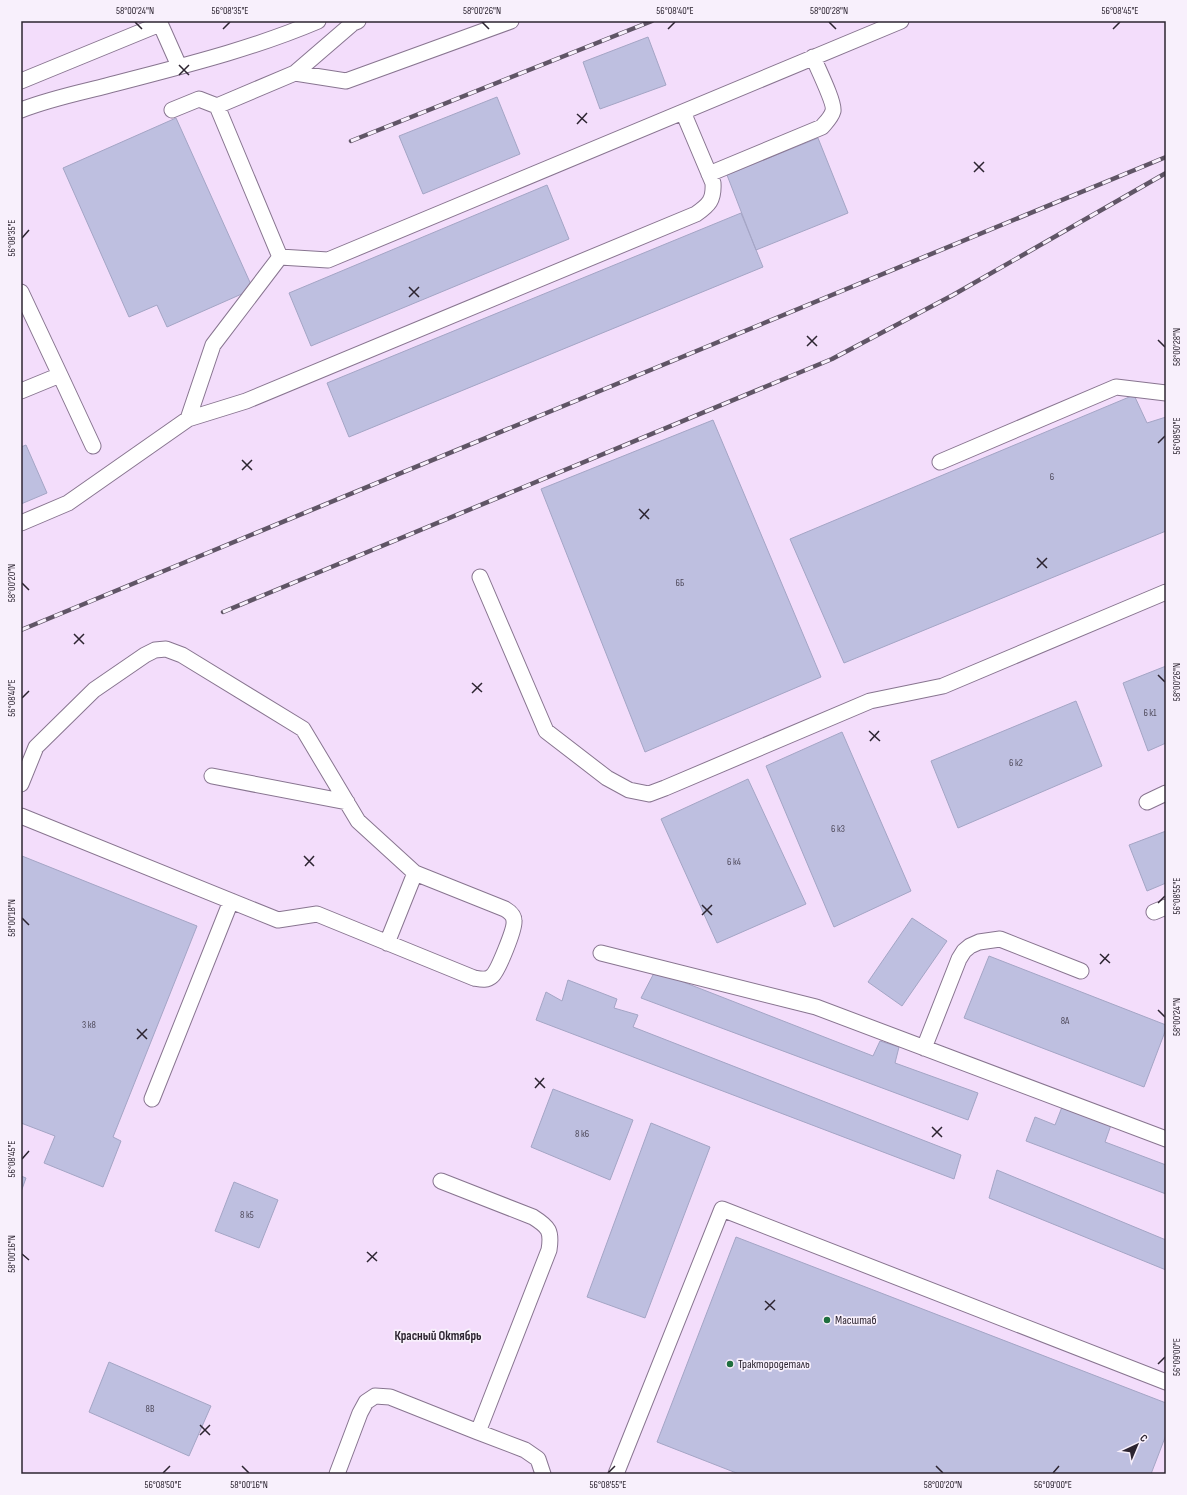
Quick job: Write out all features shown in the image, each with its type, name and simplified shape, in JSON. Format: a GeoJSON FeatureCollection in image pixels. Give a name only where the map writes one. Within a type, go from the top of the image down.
{"type":"FeatureCollection","features":[{"type":"Feature","properties":{"kind":"lane"},"geometry":{"type":"LineString","coordinates":[[21,110],[48,101],[210,59],[252,46],[318,21]]}},
{"type":"Feature","properties":{"kind":"lane"},"geometry":{"type":"LineString","coordinates":[[172,110],[199,99],[217,106],[295,73],[353,23],[358,21]]}},
{"type":"Feature","properties":{"kind":"lane"},"geometry":{"type":"LineString","coordinates":[[295,73],[346,81],[511,21]]}},
{"type":"Feature","properties":{"kind":"lane"},"geometry":{"type":"LineString","coordinates":[[280,257],[328,260],[901,21]]}},
{"type":"Feature","properties":{"kind":"lane"},"geometry":{"type":"LineString","coordinates":[[21,81],[160,22],[179,66]]}},
{"type":"Feature","properties":{"kind":"lane"},"geometry":{"type":"LineString","coordinates":[[709,174],[822,127],[834,110],[813,57]]}},
{"type":"Feature","properties":{"kind":"lane"},"geometry":{"type":"LineString","coordinates":[[217,106],[280,257]]}},
{"type":"Feature","properties":{"kind":"lane"},"geometry":{"type":"LineString","coordinates":[[21,523],[68,503],[188,419],[246,402],[696,214],[706,207],[713,195],[713,183],[683,112]]}},
{"type":"Feature","properties":{"kind":"lane"},"geometry":{"type":"LineString","coordinates":[[188,419],[214,344],[280,257]]}},
{"type":"Feature","properties":{"kind":"lane"},"geometry":{"type":"LineString","coordinates":[[21,292],[93,446]]}},
{"type":"Feature","properties":{"kind":"lane"},"geometry":{"type":"LineString","coordinates":[[21,391],[60,375]]}},
{"type":"Feature","properties":{"kind":"lane"},"geometry":{"type":"LineString","coordinates":[[940,462],[1116,387],[1166,393]]}},
{"type":"Feature","properties":{"kind":"lane"},"geometry":{"type":"LineString","coordinates":[[480,577],[546,732],[607,778],[629,790],[649,794],[870,701],[943,686],[1166,592]]}},
{"type":"Feature","properties":{"kind":"lane"},"geometry":{"type":"LineString","coordinates":[[21,784],[36,747],[94,690],[145,655],[155,650],[166,649],[182,655],[302,729],[358,821],[415,873],[506,909],[511,913],[515,920],[508,942],[497,969],[492,977],[484,980],[474,978],[317,914],[278,920],[21,816]]}},
{"type":"Feature","properties":{"kind":"lane"},"geometry":{"type":"LineString","coordinates":[[212,776],[347,802]]}},
{"type":"Feature","properties":{"kind":"lane"},"geometry":{"type":"LineString","coordinates":[[1147,802],[1166,793]]}},
{"type":"Feature","properties":{"kind":"lane"},"geometry":{"type":"LineString","coordinates":[[387,943],[415,873]]}},
{"type":"Feature","properties":{"kind":"lane"},"geometry":{"type":"LineString","coordinates":[[152,1100],[231,901]]}},
{"type":"Feature","properties":{"kind":"lane"},"geometry":{"type":"LineString","coordinates":[[924,1048],[959,959],[964,951],[970,946],[979,942],[1000,939],[1081,971]]}},
{"type":"Feature","properties":{"kind":"lane"},"geometry":{"type":"LineString","coordinates":[[601,953],[816,1007],[1166,1139]]}},
{"type":"Feature","properties":{"kind":"lane"},"geometry":{"type":"LineString","coordinates":[[441,1181],[533,1217],[545,1224],[551,1237],[549,1250],[478,1432]]}},
{"type":"Feature","properties":{"kind":"lane"},"geometry":{"type":"LineString","coordinates":[[616,1474],[722,1209],[1166,1382]]}},
{"type":"Feature","properties":{"kind":"lane"},"geometry":{"type":"LineString","coordinates":[[337,1474],[360,1413],[366,1402],[375,1396],[390,1398],[525,1450],[538,1459],[544,1474]]}},
{"type":"Feature","properties":{"kind":"building"},"geometry":{"type":"Polygon","coordinates":[[[648,37],[666,85],[600,109],[583,62],[648,37]]]}},
{"type":"Feature","properties":{"kind":"building"},"geometry":{"type":"Polygon","coordinates":[[[497,97],[520,154],[423,194],[399,136],[497,97]]]}},
{"type":"Feature","properties":{"kind":"building"},"geometry":{"type":"Polygon","coordinates":[[[176,118],[253,289],[167,327],[157,305],[129,317],[63,168],[176,118]]]}},
{"type":"Feature","properties":{"kind":"building"},"geometry":{"type":"Polygon","coordinates":[[[818,138],[848,213],[756,250],[727,175],[818,138]]]}},
{"type":"Feature","properties":{"kind":"building"},"geometry":{"type":"Polygon","coordinates":[[[547,185],[569,239],[311,346],[289,293],[547,185]]]}},
{"type":"Feature","properties":{"kind":"building"},"geometry":{"type":"Polygon","coordinates":[[[741,213],[763,267],[349,437],[327,383],[741,213]]]}},
{"type":"Feature","properties":{"kind":"building"},"geometry":{"type":"Polygon","coordinates":[[[1134,395],[1147,423],[1166,417],[1166,531],[844,663],[790,539],[1134,395]]]}},
{"type":"Feature","properties":{"kind":"building"},"geometry":{"type":"Polygon","coordinates":[[[713,420],[821,677],[645,752],[541,489],[713,420]]]}},
{"type":"Feature","properties":{"kind":"building"},"geometry":{"type":"Polygon","coordinates":[[[26,445],[47,493],[21,504],[21,447],[26,445]]]}},
{"type":"Feature","properties":{"kind":"building"},"geometry":{"type":"Polygon","coordinates":[[[1166,666],[1166,743],[1148,751],[1123,683],[1166,666]]]}},
{"type":"Feature","properties":{"kind":"building"},"geometry":{"type":"Polygon","coordinates":[[[1076,701],[1102,766],[958,828],[931,761],[1076,701]]]}},
{"type":"Feature","properties":{"kind":"building"},"geometry":{"type":"Polygon","coordinates":[[[842,732],[911,891],[834,927],[766,766],[842,732]]]}},
{"type":"Feature","properties":{"kind":"building"},"geometry":{"type":"Polygon","coordinates":[[[748,779],[806,904],[717,943],[661,819],[748,779]]]}},
{"type":"Feature","properties":{"kind":"building"},"geometry":{"type":"Polygon","coordinates":[[[1166,831],[1166,883],[1147,891],[1129,845],[1166,831]]]}},
{"type":"Feature","properties":{"kind":"building"},"geometry":{"type":"Polygon","coordinates":[[[22,856],[197,926],[113,1137],[121,1141],[103,1187],[44,1163],[55,1136],[21,1123],[22,856]]]}},
{"type":"Feature","properties":{"kind":"building"},"geometry":{"type":"Polygon","coordinates":[[[912,918],[947,941],[902,1006],[868,982],[912,918]]]}},
{"type":"Feature","properties":{"kind":"building"},"geometry":{"type":"Polygon","coordinates":[[[989,956],[1166,1025],[1166,1029],[1144,1087],[964,1018],[989,956]]]}},
{"type":"Feature","properties":{"kind":"building"},"geometry":{"type":"Polygon","coordinates":[[[655,971],[873,1056],[880,1041],[899,1047],[895,1063],[978,1093],[968,1120],[641,998],[655,971]]]}},
{"type":"Feature","properties":{"kind":"building"},"geometry":{"type":"Polygon","coordinates":[[[568,980],[617,999],[614,1008],[638,1015],[633,1027],[961,1155],[954,1179],[536,1020],[546,992],[562,1001],[568,980]]]}},
{"type":"Feature","properties":{"kind":"building"},"geometry":{"type":"Polygon","coordinates":[[[553,1089],[633,1120],[610,1180],[531,1147],[553,1089]]]}},
{"type":"Feature","properties":{"kind":"building"},"geometry":{"type":"Polygon","coordinates":[[[1062,1107],[1111,1125],[1105,1142],[1166,1165],[1166,1194],[1026,1141],[1035,1117],[1055,1125],[1062,1107]]]}},
{"type":"Feature","properties":{"kind":"building"},"geometry":{"type":"Polygon","coordinates":[[[651,1123],[710,1147],[645,1318],[587,1297],[651,1123]]]}},
{"type":"Feature","properties":{"kind":"building"},"geometry":{"type":"Polygon","coordinates":[[[997,1170],[1166,1240],[1166,1270],[989,1198],[997,1170]]]}},
{"type":"Feature","properties":{"kind":"building"},"geometry":{"type":"Polygon","coordinates":[[[21,1176],[26,1178],[21,1192],[21,1176]]]}},
{"type":"Feature","properties":{"kind":"building"},"geometry":{"type":"Polygon","coordinates":[[[234,1182],[278,1200],[259,1248],[215,1231],[234,1182]]]}},
{"type":"Feature","properties":{"kind":"building","name":"Масштаб"},"geometry":{"type":"Polygon","coordinates":[[[736,1237],[1166,1403],[1166,1435],[1151,1474],[739,1474],[657,1442],[736,1237]]]}},
{"type":"Feature","properties":{"kind":"building"},"geometry":{"type":"Polygon","coordinates":[[[109,1362],[211,1406],[189,1456],[89,1412],[109,1362]]]}},
{"type":"Feature","properties":{"kind":"railway"},"geometry":{"type":"LineString","coordinates":[[351,141],[652,21]]}},
{"type":"Feature","properties":{"kind":"railway"},"geometry":{"type":"LineString","coordinates":[[21,630],[1166,157]]}},
{"type":"Feature","properties":{"kind":"railway"},"geometry":{"type":"LineString","coordinates":[[223,612],[832,359],[953,295],[1166,173]]}},
{"type":"Feature","properties":{"kind":"place","name":"Масштаб"},"geometry":{"type":"Point","coordinates":[827,1320]}},
{"type":"Feature","properties":{"kind":"place","name":"Трактородеталь"},"geometry":{"type":"Point","coordinates":[730,1364]}},
{"type":"Feature","properties":{"kind":"district","name":"Красный Октябрь"},"geometry":{"type":"Point","coordinates":[438,1336]}}]}
